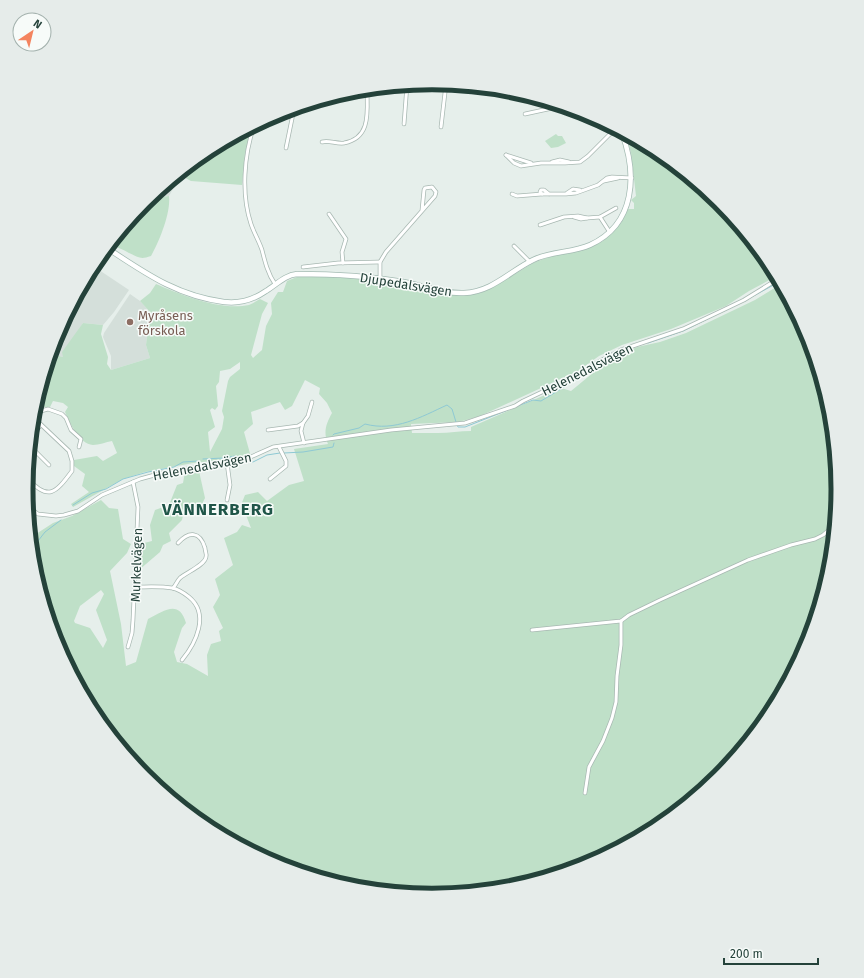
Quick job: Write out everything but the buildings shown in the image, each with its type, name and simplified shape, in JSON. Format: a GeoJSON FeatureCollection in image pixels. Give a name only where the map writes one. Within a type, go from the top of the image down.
{"type":"FeatureCollection","features":[{"type":"Feature","properties":{"kind":"street"},"geometry":{"type":"LineString","coordinates":[[404,124],[407,91]]}},
{"type":"Feature","properties":{"kind":"street"},"geometry":{"type":"LineString","coordinates":[[442,127],[445,91]]}},
{"type":"Feature","properties":{"kind":"street"},"geometry":{"type":"LineString","coordinates":[[322,142],[347,142],[357,136],[364,129],[368,115],[367,95]]}},
{"type":"Feature","properties":{"kind":"street"},"geometry":{"type":"LineString","coordinates":[[525,114],[551,108]]}},
{"type":"Feature","properties":{"kind":"street"},"geometry":{"type":"LineString","coordinates":[[286,148],[293,115]]}},
{"type":"Feature","properties":{"kind":"street"},"geometry":{"type":"LineString","coordinates":[[252,133],[247,153],[245,176],[248,209],[251,224],[270,276],[275,284]]}},
{"type":"Feature","properties":{"kind":"street"},"geometry":{"type":"LineString","coordinates":[[532,163],[525,166],[519,166],[506,155],[512,156],[520,161],[532,163],[565,164],[569,162],[580,162],[614,134]]}},
{"type":"Feature","properties":{"kind":"street","name":"Djupedalsvägen"},"geometry":{"type":"LineString","coordinates":[[111,251],[153,278],[171,287],[224,302],[248,301],[257,297],[285,278],[296,274],[380,278],[451,293],[465,293],[481,290],[494,284],[530,262],[550,254],[589,245],[609,231],[619,219],[630,195],[632,178],[629,153],[624,139]]}},
{"type":"Feature","properties":{"kind":"street"},"geometry":{"type":"LineString","coordinates":[[519,166],[520,161]]}},
{"type":"Feature","properties":{"kind":"street"},"geometry":{"type":"LineString","coordinates":[[512,194],[517,196],[542,194],[540,192],[542,189],[549,194],[566,194],[593,187],[602,182],[620,178],[632,178]]}},
{"type":"Feature","properties":{"kind":"street"},"geometry":{"type":"LineString","coordinates":[[380,278],[380,262],[386,252],[422,210],[434,196],[436,192],[432,187],[428,187],[424,190],[422,210]]}},
{"type":"Feature","properties":{"kind":"street"},"geometry":{"type":"LineString","coordinates":[[540,225],[559,219],[574,217],[581,219],[600,217],[616,208]]}},
{"type":"Feature","properties":{"kind":"street"},"geometry":{"type":"LineString","coordinates":[[329,214],[346,239],[342,252],[343,263]]}},
{"type":"Feature","properties":{"kind":"street"},"geometry":{"type":"LineString","coordinates":[[600,217],[609,231]]}},
{"type":"Feature","properties":{"kind":"street"},"geometry":{"type":"LineString","coordinates":[[514,246],[530,262]]}},
{"type":"Feature","properties":{"kind":"street"},"geometry":{"type":"LineString","coordinates":[[304,267],[343,263],[380,262]]}},
{"type":"Feature","properties":{"kind":"street","name":"Helenedalsvägen"},"geometry":{"type":"LineString","coordinates":[[34,511],[38,514],[60,516],[68,514],[78,511],[102,495],[133,482],[162,473],[251,458],[268,449],[304,442],[391,430],[457,424],[474,420],[515,406],[578,375],[621,350],[683,329],[744,300],[773,282]]}},
{"type":"Feature","properties":{"kind":"street"},"geometry":{"type":"LineString","coordinates":[[304,442],[301,431],[303,423],[308,416],[312,402]]}},
{"type":"Feature","properties":{"kind":"street"},"geometry":{"type":"LineString","coordinates":[[41,411],[48,409],[65,416],[71,430],[81,439],[79,447]]}},
{"type":"Feature","properties":{"kind":"street"},"geometry":{"type":"LineString","coordinates":[[33,484],[43,492],[50,493],[58,488],[72,471],[72,461],[68,451],[39,422]]}},
{"type":"Feature","properties":{"kind":"street"},"geometry":{"type":"LineString","coordinates":[[268,430],[298,426],[303,423]]}},
{"type":"Feature","properties":{"kind":"street"},"geometry":{"type":"LineString","coordinates":[[37,430],[42,425]]}},
{"type":"Feature","properties":{"kind":"street"},"geometry":{"type":"LineString","coordinates":[[270,479],[286,466],[286,461],[279,447]]}},
{"type":"Feature","properties":{"kind":"street"},"geometry":{"type":"LineString","coordinates":[[35,451],[49,465]]}},
{"type":"Feature","properties":{"kind":"street"},"geometry":{"type":"LineString","coordinates":[[227,463],[230,485],[227,500]]}},
{"type":"Feature","properties":{"kind":"street","name":"Murkelvägen"},"geometry":{"type":"LineString","coordinates":[[128,647],[132,633],[133,620],[138,507],[133,482]]}},
{"type":"Feature","properties":{"kind":"street"},"geometry":{"type":"LineString","coordinates":[[532,630],[621,621],[629,615],[660,600],[748,560],[791,545],[815,539],[829,530]]}},
{"type":"Feature","properties":{"kind":"street"},"geometry":{"type":"LineString","coordinates":[[173,588],[179,580],[204,562],[207,556],[203,541],[199,536],[193,534],[184,536],[178,543]]}},
{"type":"Feature","properties":{"kind":"street"},"geometry":{"type":"LineString","coordinates":[[135,587],[173,588],[184,593],[193,600],[200,615],[199,629],[190,650],[182,660]]}},
{"type":"Feature","properties":{"kind":"street"},"geometry":{"type":"LineString","coordinates":[[585,793],[589,767],[612,718],[616,702],[617,676],[621,645],[621,621]]}},
{"type":"Feature","properties":{"kind":"shaded area"},"geometry":{"type":"Polygon","coordinates":[[[177,183],[169,196],[160,197],[177,183]]]}},
{"type":"Feature","properties":{"kind":"shaded area"},"geometry":{"type":"Polygon","coordinates":[[[98,270],[129,290],[103,325],[83,323],[63,357],[56,355],[63,336],[86,289],[98,270]]]}},
{"type":"Feature","properties":{"kind":"shaded area","name":"Myråsens förskola"},"geometry":{"type":"Polygon","coordinates":[[[130,294],[140,301],[150,312],[146,345],[150,358],[111,370],[111,356],[103,337],[104,333],[130,294]]]}},
{"type":"Feature","properties":{"kind":"green space"},"geometry":{"type":"Polygon","coordinates":[[[250,134],[245,153],[242,185],[191,181],[183,177],[210,157],[250,134]]]}},
{"type":"Feature","properties":{"kind":"green space"},"geometry":{"type":"Polygon","coordinates":[[[556,134],[558,136],[562,136],[566,143],[558,147],[551,148],[545,141],[556,134]]]}},
{"type":"Feature","properties":{"kind":"green space"},"geometry":{"type":"Polygon","coordinates":[[[628,141],[675,172],[714,207],[749,246],[771,279],[726,306],[671,329],[622,345],[599,356],[578,371],[480,416],[459,422],[411,424],[412,433],[471,431],[471,427],[561,388],[571,391],[605,363],[620,355],[637,347],[660,342],[686,333],[755,300],[776,287],[801,336],[817,386],[828,437],[831,489],[828,541],[810,617],[801,642],[790,665],[778,689],[764,711],[749,732],[714,771],[675,806],[654,821],[631,835],[585,858],[560,867],[510,880],[484,885],[432,888],[380,885],[354,880],[304,867],[279,858],[232,835],[210,821],[189,806],[150,771],[115,732],[100,711],[86,688],[63,642],[47,592],[35,534],[53,523],[72,516],[101,500],[109,508],[118,509],[123,539],[131,544],[127,553],[110,571],[121,624],[126,666],[136,662],[148,619],[165,610],[175,609],[183,616],[186,623],[182,628],[174,652],[177,662],[187,664],[208,676],[207,655],[211,644],[221,641],[219,631],[223,628],[213,607],[220,595],[215,579],[233,565],[224,538],[237,532],[242,525],[251,528],[246,515],[237,515],[245,495],[258,492],[267,501],[289,485],[304,481],[294,449],[328,444],[326,428],[332,413],[327,403],[319,394],[320,388],[305,380],[292,406],[285,410],[280,402],[251,412],[253,424],[244,432],[251,457],[193,463],[145,472],[123,479],[73,507],[71,504],[89,492],[82,486],[85,474],[74,466],[74,460],[97,456],[103,461],[117,453],[112,441],[93,445],[83,441],[72,427],[65,412],[68,407],[63,403],[53,401],[50,407],[42,408],[56,355],[63,357],[62,352],[83,323],[103,325],[101,334],[108,357],[107,364],[111,370],[150,358],[146,345],[150,312],[140,301],[150,293],[156,284],[177,293],[214,304],[226,306],[249,305],[260,299],[268,303],[262,314],[251,355],[253,358],[262,350],[266,326],[272,314],[271,303],[278,292],[283,292],[287,281],[297,277],[353,277],[403,284],[449,295],[480,293],[495,286],[533,263],[549,257],[586,249],[603,241],[621,223],[628,209],[634,209],[634,203],[631,200],[636,196],[631,153],[628,141]],[[240,362],[230,369],[220,371],[219,382],[216,386],[218,406],[215,410],[212,408],[210,410],[215,427],[208,432],[210,452],[222,429],[224,417],[222,411],[228,381],[230,377],[240,369],[240,362]],[[101,590],[80,606],[74,621],[75,623],[90,628],[103,648],[107,640],[96,610],[104,594],[101,590]]]}},
{"type":"Feature","properties":{"kind":"green space"},"geometry":{"type":"Polygon","coordinates":[[[169,196],[168,211],[161,235],[151,256],[139,258],[115,246],[132,226],[160,197],[169,196]]]}},
{"type":"Feature","properties":{"kind":"green space"},"geometry":{"type":"Polygon","coordinates":[[[199,471],[205,498],[203,502],[204,508],[200,510],[193,506],[185,506],[182,520],[169,533],[171,541],[163,545],[160,552],[139,570],[140,544],[152,541],[150,525],[155,510],[169,505],[177,485],[183,483],[185,472],[199,471]]]}},
{"type":"Feature","properties":{"kind":"waterway"},"geometry":{"type":"LineString","coordinates":[[748,299],[775,284]]}},
{"type":"Feature","properties":{"kind":"waterway"},"geometry":{"type":"LineString","coordinates":[[648,343],[683,331],[742,302]]}},
{"type":"Feature","properties":{"kind":"waterway"},"geometry":{"type":"LineString","coordinates":[[614,355],[628,349]]}},
{"type":"Feature","properties":{"kind":"waterway"},"geometry":{"type":"LineString","coordinates":[[518,406],[533,400],[541,401],[610,358]]}},
{"type":"Feature","properties":{"kind":"waterway"},"geometry":{"type":"LineString","coordinates":[[333,435],[359,428],[365,424],[376,426],[397,425],[408,422],[447,405],[452,409],[456,422]]}},
{"type":"Feature","properties":{"kind":"waterway"},"geometry":{"type":"LineString","coordinates":[[457,425],[458,427],[465,427],[508,410]]}},
{"type":"Feature","properties":{"kind":"waterway"},"geometry":{"type":"LineString","coordinates":[[284,453],[303,452],[333,447],[334,443]]}},
{"type":"Feature","properties":{"kind":"waterway"},"geometry":{"type":"LineString","coordinates":[[248,462],[253,462],[267,455],[280,453]]}},
{"type":"Feature","properties":{"kind":"waterway"},"geometry":{"type":"LineString","coordinates":[[203,459],[235,456],[241,458]]}},
{"type":"Feature","properties":{"kind":"waterway"},"geometry":{"type":"LineString","coordinates":[[73,505],[92,493],[106,489],[123,479],[174,467],[183,462],[198,461]]}},
{"type":"Feature","properties":{"kind":"waterway"},"geometry":{"type":"LineString","coordinates":[[36,542],[45,532],[61,520]]}},
{"type":"Feature","properties":{"kind":"place","name":"Myråsens förskola"},"geometry":{"type":"Point","coordinates":[130,322]}},
{"type":"Feature","properties":{"kind":"district","name":"VÄNNERBERG"},"geometry":{"type":"Point","coordinates":[218,509]}}]}
